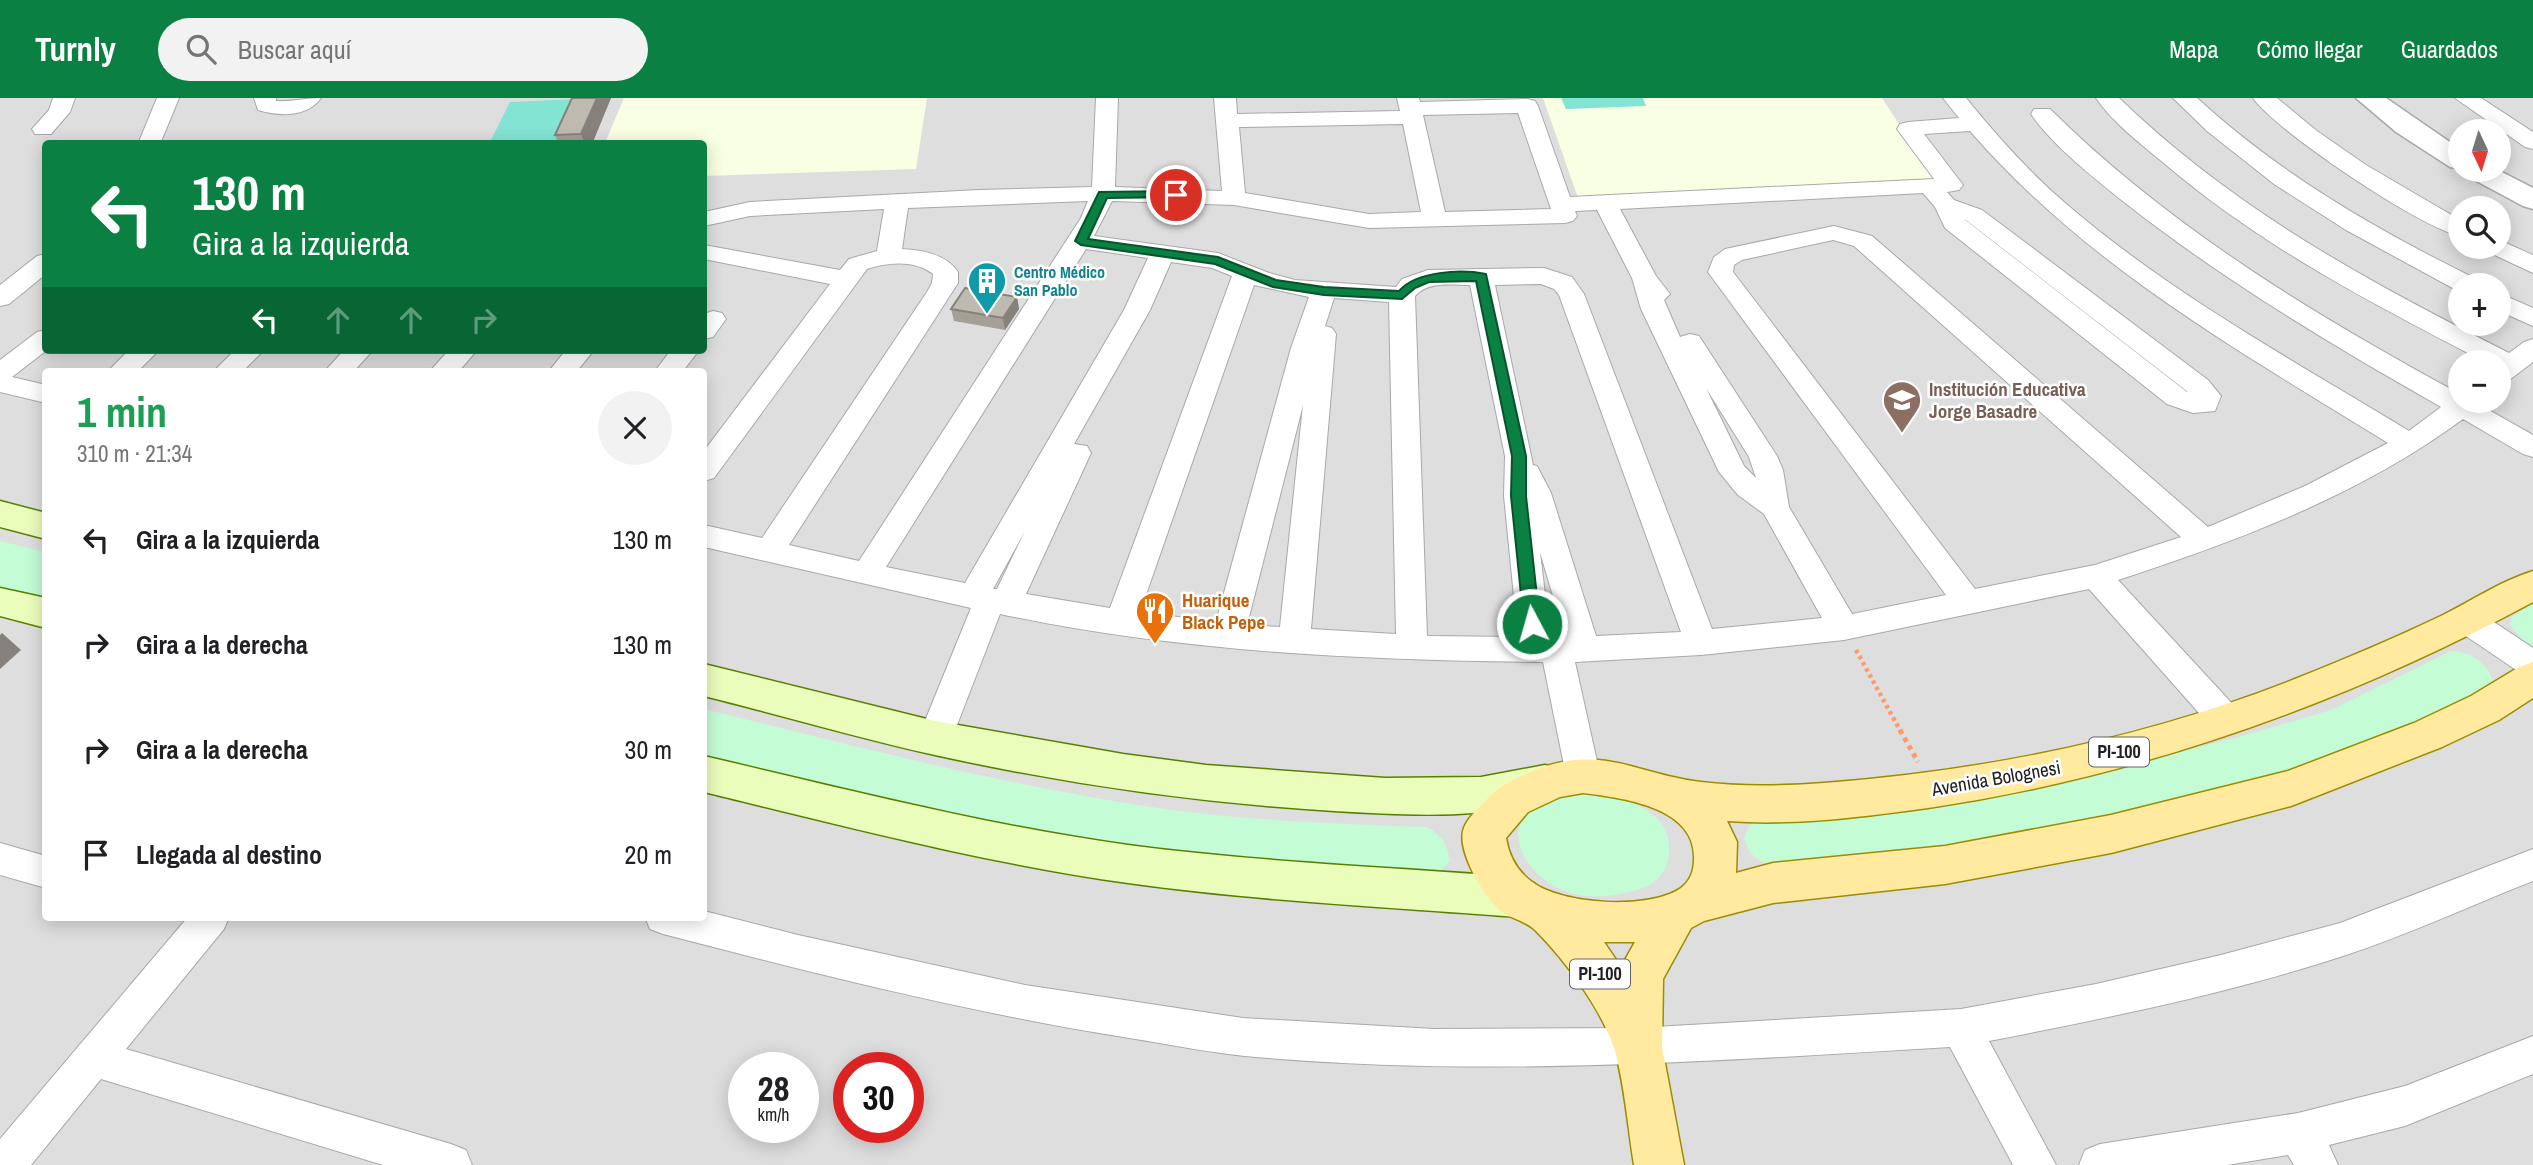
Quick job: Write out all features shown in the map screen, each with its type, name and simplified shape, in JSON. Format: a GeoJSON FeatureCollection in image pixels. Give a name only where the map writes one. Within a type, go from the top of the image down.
{"type":"FeatureCollection","features":[{"type":"Feature","properties":{"kind":"main road"},"geometry":{"type":"LineString","coordinates":[[0,514],[42,525]]}},
{"type":"Feature","properties":{"kind":"main road","name":"Avenida Bolognesi"},"geometry":{"type":"LineString","coordinates":[[1676,797],[1721,804],[1828,803],[1934,790],[2057,768],[2226,720],[2316,688],[2468,621],[2533,585]]}},
{"type":"Feature","properties":{"kind":"main road"},"geometry":{"type":"LineString","coordinates":[[0,602],[42,612]]}},
{"type":"Feature","properties":{"kind":"main road"},"geometry":{"type":"LineString","coordinates":[[707,775],[1037,850],[1228,877],[1533,904],[1605,922],[1659,918],[1687,906],[1773,883],[1945,865],[2111,834],[2291,788],[2428,735],[2484,708],[2533,678]]}},
{"type":"Feature","properties":{"kind":"main road"},"geometry":{"type":"LineString","coordinates":[[707,681],[935,738],[1123,772],[1277,790],[1385,796],[1481,795],[1569,778]]}},
{"type":"Feature","properties":{"kind":"main road","name":"PI-100"},"geometry":{"type":"LineString","coordinates":[[1637,1047],[1598,969],[1533,904],[1496,874],[1487,857],[1484,833],[1513,799],[1569,778],[1617,779],[1676,797],[1703,822],[1715,840],[1716,866],[1708,886],[1687,906],[1640,976],[1637,1047],[1659,1165]]}},
{"type":"Feature","properties":{"kind":"street"},"geometry":{"type":"LineString","coordinates":[[43,129],[59,111],[65,98]]}},
{"type":"Feature","properties":{"kind":"street"},"geometry":{"type":"LineString","coordinates":[[151,140],[168,98]]}},
{"type":"Feature","properties":{"kind":"street"},"geometry":{"type":"LineString","coordinates":[[265,98],[266,105],[276,108],[296,106],[310,98]]}},
{"type":"Feature","properties":{"kind":"street"},"geometry":{"type":"LineString","coordinates":[[866,575],[1081,241],[1103,194],[1107,98]]}},
{"type":"Feature","properties":{"kind":"street"},"geometry":{"type":"LineString","coordinates":[[1225,98],[1234,198]]}},
{"type":"Feature","properties":{"kind":"street"},"geometry":{"type":"LineString","coordinates":[[1954,98],[1975,124],[2056,206],[2134,268],[2222,327],[2410,444]]}},
{"type":"Feature","properties":{"kind":"street"},"geometry":{"type":"LineString","coordinates":[[2106,98],[2155,146],[2274,233],[2471,350]]}},
{"type":"Feature","properties":{"kind":"street"},"geometry":{"type":"LineString","coordinates":[[2184,98],[2232,141],[2291,185],[2395,248],[2448,275]]}},
{"type":"Feature","properties":{"kind":"street"},"geometry":{"type":"LineString","coordinates":[[2264,98],[2357,169],[2395,194],[2448,223]]}},
{"type":"Feature","properties":{"kind":"street"},"geometry":{"type":"LineString","coordinates":[[2370,98],[2448,153]]}},
{"type":"Feature","properties":{"kind":"street"},"geometry":{"type":"LineString","coordinates":[[2466,98],[2533,142]]}},
{"type":"Feature","properties":{"kind":"street"},"geometry":{"type":"LineString","coordinates":[[707,218],[750,209],[1103,194],[1234,198],[1369,221],[1565,216],[1527,106],[1411,108],[1227,121]]}},
{"type":"Feature","properties":{"kind":"street"},"geometry":{"type":"LineString","coordinates":[[1411,108],[1435,220]]}},
{"type":"Feature","properties":{"kind":"street"},"geometry":{"type":"LineString","coordinates":[[2042,114],[2115,183],[2201,248],[2249,280],[2448,394]]}},
{"type":"Feature","properties":{"kind":"street"},"geometry":{"type":"LineString","coordinates":[[1562,205],[1951,185],[1908,130],[1975,124]]}},
{"type":"Feature","properties":{"kind":"street"},"geometry":{"type":"LineString","coordinates":[[2499,182],[2533,200]]}},
{"type":"Feature","properties":{"kind":"street"},"geometry":{"type":"LineString","coordinates":[[1929,186],[1946,205],[1953,223],[2176,398],[2193,404],[2205,404],[2207,396],[2188,378],[1974,215],[1946,205]]}},
{"type":"Feature","properties":{"kind":"street"},"geometry":{"type":"LineString","coordinates":[[1786,192],[1820,235]]}},
{"type":"Feature","properties":{"kind":"street"},"geometry":{"type":"LineString","coordinates":[[888,257],[897,201]]}},
{"type":"Feature","properties":{"kind":"street"},"geometry":{"type":"LineString","coordinates":[[1605,203],[1645,278],[1654,309],[1733,472],[1748,488],[1774,507],[1844,628]]}},
{"type":"Feature","properties":{"kind":"street"},"geometry":{"type":"LineString","coordinates":[[1968,602],[1720,272],[1723,262],[1734,254],[1820,235],[1842,234],[1863,240],[2204,541]]}},
{"type":"Feature","properties":{"kind":"street"},"geometry":{"type":"LineString","coordinates":[[1081,241],[1218,261],[1273,284],[1324,291],[1402,295]]}},
{"type":"Feature","properties":{"kind":"street"},"geometry":{"type":"LineString","coordinates":[[707,253],[845,279]]}},
{"type":"Feature","properties":{"kind":"street"},"geometry":{"type":"LineString","coordinates":[[935,738],[990,600],[1114,375],[1137,310],[1163,253]]}},
{"type":"Feature","properties":{"kind":"street"},"geometry":{"type":"LineString","coordinates":[[2511,254],[2533,265]]}},
{"type":"Feature","properties":{"kind":"street"},"geometry":{"type":"LineString","coordinates":[[707,467],[858,264],[873,257],[888,257],[939,265],[946,272],[945,283],[770,550]]}},
{"type":"Feature","properties":{"kind":"street"},"geometry":{"type":"LineString","coordinates":[[0,298],[42,264]]}},
{"type":"Feature","properties":{"kind":"street"},"geometry":{"type":"LineString","coordinates":[[1121,622],[1245,274]]}},
{"type":"Feature","properties":{"kind":"street"},"geometry":{"type":"LineString","coordinates":[[1412,648],[1402,295],[1411,285],[1428,278],[1481,277],[1544,276],[1563,283],[1571,294],[1701,643]]}},
{"type":"Feature","properties":{"kind":"street"},"geometry":{"type":"LineString","coordinates":[[1481,277],[1519,456],[1519,496],[1558,649]]}},
{"type":"Feature","properties":{"kind":"street"},"geometry":{"type":"LineString","coordinates":[[1228,636],[1304,348],[1324,291]]}},
{"type":"Feature","properties":{"kind":"street"},"geometry":{"type":"LineString","coordinates":[[1294,641],[1323,345],[1324,291]]}},
{"type":"Feature","properties":{"kind":"street"},"geometry":{"type":"LineString","coordinates":[[2511,307],[2533,318]]}},
{"type":"Feature","properties":{"kind":"street"},"geometry":{"type":"LineString","coordinates":[[0,373],[42,341]]}},
{"type":"Feature","properties":{"kind":"street"},"geometry":{"type":"LineString","coordinates":[[2511,365],[2533,348]]}},
{"type":"Feature","properties":{"kind":"street"},"geometry":{"type":"LineString","coordinates":[[125,368],[141,354]]}},
{"type":"Feature","properties":{"kind":"street"},"geometry":{"type":"LineString","coordinates":[[230,368],[246,354]]}},
{"type":"Feature","properties":{"kind":"street"},"geometry":{"type":"LineString","coordinates":[[341,368],[356,354]]}},
{"type":"Feature","properties":{"kind":"street"},"geometry":{"type":"LineString","coordinates":[[446,368],[460,354]]}},
{"type":"Feature","properties":{"kind":"street"},"geometry":{"type":"LineString","coordinates":[[565,368],[577,354]]}},
{"type":"Feature","properties":{"kind":"street"},"geometry":{"type":"LineString","coordinates":[[671,368],[683,354]]}},
{"type":"Feature","properties":{"kind":"street"},"geometry":{"type":"LineString","coordinates":[[0,383],[42,393]]}},
{"type":"Feature","properties":{"kind":"street"},"geometry":{"type":"LineString","coordinates":[[707,537],[866,575],[990,600],[1121,622],[1228,636],[1412,648],[1558,649],[1701,643],[1844,628],[2096,576],[2204,541],[2315,493],[2410,444],[2453,413]]}},
{"type":"Feature","properties":{"kind":"street"},"geometry":{"type":"LineString","coordinates":[[2479,413],[2533,447]]}},
{"type":"Feature","properties":{"kind":"street"},"geometry":{"type":"LineString","coordinates":[[1519,456],[1537,493],[1558,649],[1569,778]]}},
{"type":"Feature","properties":{"kind":"street"},"geometry":{"type":"LineString","coordinates":[[2096,576],[2226,720]]}},
{"type":"Feature","properties":{"kind":"street"},"geometry":{"type":"LineString","coordinates":[[2468,621],[2533,665]]}},
{"type":"Feature","properties":{"kind":"street"},"geometry":{"type":"LineString","coordinates":[[0,859],[42,871]]}},
{"type":"Feature","properties":{"kind":"street"},"geometry":{"type":"LineString","coordinates":[[678,921],[798,952],[1025,1003],[1242,1037],[1434,1048],[1637,1047],[1962,1027],[2096,1002],[2221,973],[2341,940],[2533,865]]}},
{"type":"Feature","properties":{"kind":"street"},"geometry":{"type":"LineString","coordinates":[[5,1165],[206,921]]}},
{"type":"Feature","properties":{"kind":"street"},"geometry":{"type":"LineString","coordinates":[[1962,1027],[2035,1165]]}},
{"type":"Feature","properties":{"kind":"street"},"geometry":{"type":"LineString","coordinates":[[2100,1165],[2308,1149],[2405,1106],[2533,1055]]}},
{"type":"Feature","properties":{"kind":"street"},"geometry":{"type":"LineString","coordinates":[[94,1058],[451,1165]]}},
{"type":"Feature","properties":{"kind":"path"},"geometry":{"type":"LineString","coordinates":[[1844,628],[1934,790]]}},
{"type":"Feature","properties":{"kind":"shaded area"},"geometry":{"type":"Polygon","coordinates":[[[0,98],[2533,98],[2533,1165],[0,1165],[0,98]]]}},
{"type":"Feature","properties":{"kind":"shaded area"},"geometry":{"type":"Polygon","coordinates":[[[624,98],[927,98],[916,169],[707,176],[707,140],[606,140],[624,98]]]}},
{"type":"Feature","properties":{"kind":"shaded area"},"geometry":{"type":"Polygon","coordinates":[[[1543,98],[1882,98],[1937,182],[1578,198],[1543,98]]]}},
{"type":"Feature","properties":{"kind":"shaded area"},"geometry":{"type":"Polygon","coordinates":[[[1561,98],[1643,98],[1646,106],[1566,109],[1561,98]]]}},
{"type":"Feature","properties":{"kind":"shaded area"},"geometry":{"type":"Polygon","coordinates":[[[576,99],[557,140],[491,140],[510,102],[576,99]]]}},
{"type":"Feature","properties":{"kind":"green space"},"geometry":{"type":"Polygon","coordinates":[[[0,541],[42,551],[42,601],[0,592],[0,541]]]}},
{"type":"Feature","properties":{"kind":"green space"},"geometry":{"type":"Polygon","coordinates":[[[2533,603],[2533,645],[2523,640],[2510,625],[2511,618],[2533,603]]]}},
{"type":"Feature","properties":{"kind":"green space"},"geometry":{"type":"Polygon","coordinates":[[[2451,651],[2465,653],[2478,660],[2488,670],[2494,683],[2433,717],[2277,776],[2191,799],[1950,847],[1772,867],[1754,856],[1744,838],[1749,826],[1758,818],[2130,765],[2242,736],[2331,710],[2451,651]]]}},
{"type":"Feature","properties":{"kind":"green space"},"geometry":{"type":"Polygon","coordinates":[[[707,710],[936,765],[1113,801],[1235,817],[1427,827],[1443,841],[1450,861],[1441,871],[1428,878],[1054,838],[707,760],[707,710]]]}},
{"type":"Feature","properties":{"kind":"green space"},"geometry":{"type":"Polygon","coordinates":[[[1586,789],[1631,802],[1645,809],[1665,829],[1669,843],[1668,860],[1665,870],[1654,882],[1622,894],[1585,896],[1553,885],[1529,864],[1522,852],[1519,838],[1520,824],[1527,811],[1545,797],[1586,789]]]}},
{"type":"Feature","properties":{"kind":"building"},"geometry":{"type":"Polygon","coordinates":[[[572,98],[597,98],[581,134],[555,135],[572,98]]]}},
{"type":"Feature","properties":{"kind":"building"},"geometry":{"type":"Polygon","coordinates":[[[965,288],[1017,297],[1003,318],[951,309],[965,288]]]}},
{"type":"Feature","properties":{"kind":"place","name":"Centro Médico San Pablo"},"geometry":{"type":"Point","coordinates":[987,315]}},
{"type":"Feature","properties":{"kind":"place","name":"Institución Educativa Jorge Basadre"},"geometry":{"type":"Point","coordinates":[1902,434]}},
{"type":"Feature","properties":{"kind":"place","name":"Huarique Black Pepe"},"geometry":{"type":"Point","coordinates":[1155,645]}},
{"type":"Feature","properties":{"kind":"route"},"geometry":{"type":"LineString","coordinates":[[1176,195],[1103,194],[1081,241],[1218,261],[1273,284],[1324,291],[1402,295],[1411,285],[1428,278],[1481,277],[1519,456],[1519,496],[1532,624]]}}]}
